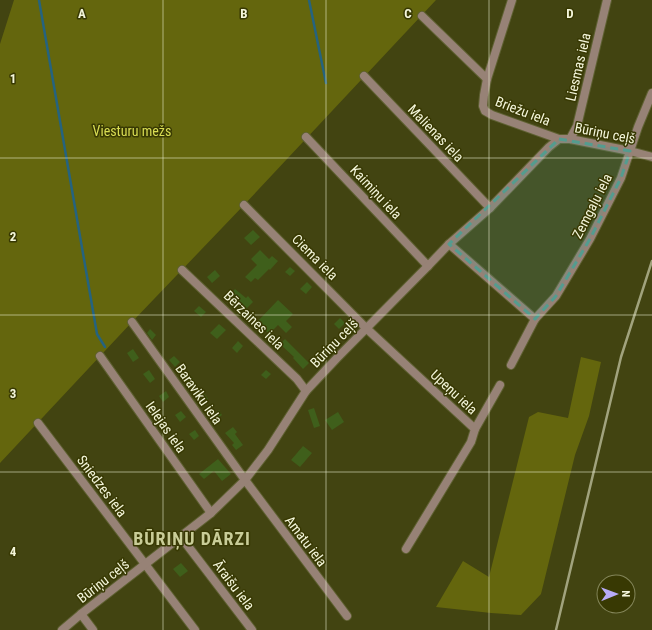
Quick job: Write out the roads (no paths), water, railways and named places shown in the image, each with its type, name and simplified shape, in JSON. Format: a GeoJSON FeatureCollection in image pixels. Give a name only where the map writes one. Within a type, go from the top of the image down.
{"type":"FeatureCollection","features":[{"type":"Feature","properties":{"kind":"street","name":"Briežu iela"},"geometry":{"type":"LineString","coordinates":[[512,0],[487,79],[483,106],[485,111],[492,115],[559,139]]}},
{"type":"Feature","properties":{"kind":"street","name":"Liesmas iela"},"geometry":{"type":"LineString","coordinates":[[570,139],[578,126],[607,0]]}},
{"type":"Feature","properties":{"kind":"street","name":"Briežu iela"},"geometry":{"type":"LineString","coordinates":[[422,16],[487,79]]}},
{"type":"Feature","properties":{"kind":"street","name":"Malienas iela"},"geometry":{"type":"LineString","coordinates":[[364,76],[490,208]]}},
{"type":"Feature","properties":{"kind":"street","name":"Zemgaļu iela"},"geometry":{"type":"LineString","coordinates":[[511,365],[535,319],[556,296],[590,240],[621,178],[638,127],[652,93]]}},
{"type":"Feature","properties":{"kind":"street","name":"Kaimiņu iela"},"geometry":{"type":"LineString","coordinates":[[306,137],[428,266]]}},
{"type":"Feature","properties":{"kind":"street","name":"Būriņu ceļš"},"geometry":{"type":"LineString","coordinates":[[62,630],[211,513],[245,480],[268,450],[306,391],[449,244],[490,208],[549,147],[559,139],[570,139],[652,157]]}},
{"type":"Feature","properties":{"kind":"street","name":"Ciema iela"},"geometry":{"type":"LineString","coordinates":[[244,205],[366,328]]}},
{"type":"Feature","properties":{"kind":"street"},"geometry":{"type":"LineString","coordinates":[[449,244],[535,319]]}},
{"type":"Feature","properties":{"kind":"street","name":"Bērzaines iela"},"geometry":{"type":"LineString","coordinates":[[182,270],[297,379],[306,391]]}},
{"type":"Feature","properties":{"kind":"street","name":"Baraviku iela"},"geometry":{"type":"LineString","coordinates":[[132,322],[245,480]]}},
{"type":"Feature","properties":{"kind":"street","name":"Upeņu iela"},"geometry":{"type":"LineString","coordinates":[[366,328],[475,429],[471,442],[406,549]]}},
{"type":"Feature","properties":{"kind":"street","name":"Ielejas iela"},"geometry":{"type":"LineString","coordinates":[[100,356],[211,513]]}},
{"type":"Feature","properties":{"kind":"street"},"geometry":{"type":"LineString","coordinates":[[475,429],[500,385]]}},
{"type":"Feature","properties":{"kind":"street","name":"Sniedzes iela"},"geometry":{"type":"LineString","coordinates":[[38,423],[195,630]]}},
{"type":"Feature","properties":{"kind":"street","name":"Amatu iela"},"geometry":{"type":"LineString","coordinates":[[245,480],[347,616]]}},
{"type":"Feature","properties":{"kind":"street","name":"Āraišu iela"},"geometry":{"type":"LineString","coordinates":[[181,537],[252,630]]}},
{"type":"Feature","properties":{"kind":"street"},"geometry":{"type":"LineString","coordinates":[[81,614],[93,630]]}},
{"type":"Feature","properties":{"kind":"waterway"},"geometry":{"type":"LineString","coordinates":[[39,0],[97,334],[105,347]]}},
{"type":"Feature","properties":{"kind":"waterway"},"geometry":{"type":"LineString","coordinates":[[309,0],[326,83]]}},
{"type":"Feature","properties":{"kind":"railway"},"geometry":{"type":"LineString","coordinates":[[556,630],[621,357],[652,261]]}},
{"type":"Feature","properties":{"kind":"district","name":"BŪRIŅU DĀRZI"},"geometry":{"type":"Point","coordinates":[192,538]}},
{"type":"Feature","properties":{"kind":"park label","name":"Viesturu mežs"},"geometry":{"type":"Point","coordinates":[132,131]}}]}
